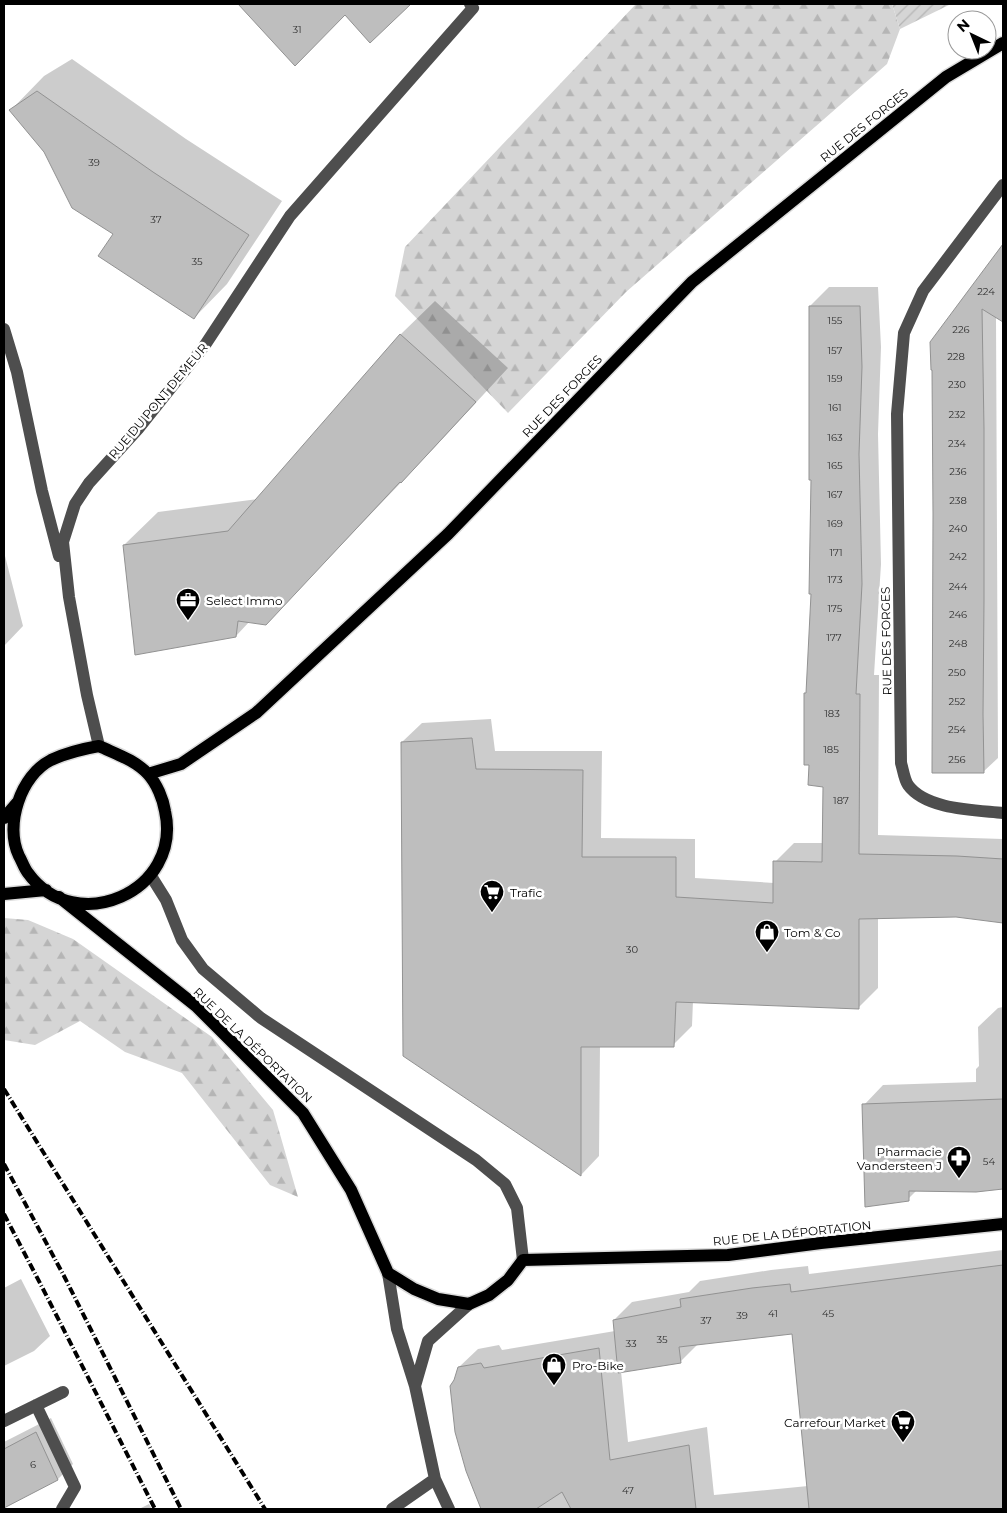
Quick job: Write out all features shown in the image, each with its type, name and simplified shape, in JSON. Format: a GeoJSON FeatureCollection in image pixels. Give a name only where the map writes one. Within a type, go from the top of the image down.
{"type":"FeatureCollection","features":[{"type":"Feature","properties":{"kind":"main road","name":"RUE DES FORGES"},"geometry":{"type":"LineString","coordinates":[[148,774],[181,764],[256,713],[448,534],[692,282],[946,77],[1003,43]]}},
{"type":"Feature","properties":{"kind":"main road"},"geometry":{"type":"LineString","coordinates":[[4,818],[17,803],[29,779],[50,761],[74,751],[99,746],[127,758],[148,774],[162,798],[168,825],[164,852],[151,876],[132,892],[108,902],[83,904],[59,897],[46,890],[28,873],[17,851],[13,827],[17,803]]}},
{"type":"Feature","properties":{"kind":"main road"},"geometry":{"type":"LineString","coordinates":[[4,894],[46,890]]}},
{"type":"Feature","properties":{"kind":"main road","name":"RUE DE LA DÉPORTATION"},"geometry":{"type":"LineString","coordinates":[[59,897],[196,1006],[303,1113],[351,1190],[388,1272]]}},
{"type":"Feature","properties":{"kind":"main road","name":"RUE DE LA DÉPORTATION"},"geometry":{"type":"LineString","coordinates":[[523,1260],[728,1255],[821,1243],[1003,1224]]}},
{"type":"Feature","properties":{"kind":"main road"},"geometry":{"type":"LineString","coordinates":[[388,1272],[414,1289],[438,1299],[469,1304],[489,1295],[508,1280],[523,1260]]}},
{"type":"Feature","properties":{"kind":"street","name":"RUE DU PONT DEMEUR"},"geometry":{"type":"LineString","coordinates":[[99,746],[86,695],[69,597],[63,542],[75,504],[89,482],[138,429],[205,345],[290,216],[474,8],[470,4]]}},
{"type":"Feature","properties":{"kind":"street","name":"RUE DES FORGES"},"geometry":{"type":"LineString","coordinates":[[1003,185],[923,291],[904,334],[897,414],[901,763],[908,784],[923,799],[950,807],[1003,813]]}},
{"type":"Feature","properties":{"kind":"street","name":"RUE DU PONT DEMEUR"},"geometry":{"type":"LineString","coordinates":[[4,329],[17,372],[42,491],[69,597]]}},
{"type":"Feature","properties":{"kind":"street","name":"RUE DE LA DÉPORTATION"},"geometry":{"type":"LineString","coordinates":[[151,876],[166,900],[182,940],[203,969],[261,1018],[476,1160],[505,1184],[518,1208],[523,1260]]}},
{"type":"Feature","properties":{"kind":"street"},"geometry":{"type":"LineString","coordinates":[[388,1272],[397,1329],[415,1386],[435,1479],[449,1509]]}},
{"type":"Feature","properties":{"kind":"street"},"geometry":{"type":"LineString","coordinates":[[415,1386],[428,1341],[469,1304]]}},
{"type":"Feature","properties":{"kind":"street"},"geometry":{"type":"LineString","coordinates":[[4,1421],[62,1392]]}},
{"type":"Feature","properties":{"kind":"street"},"geometry":{"type":"LineString","coordinates":[[36,1405],[75,1487],[62,1509]]}},
{"type":"Feature","properties":{"kind":"street"},"geometry":{"type":"LineString","coordinates":[[392,1509],[435,1479]]}},
{"type":"Feature","properties":{"kind":"green space"},"geometry":{"type":"Polygon","coordinates":[[[636,4],[892,4],[900,29],[887,64],[626,292],[508,413],[395,296],[405,247],[636,4]]]}},
{"type":"Feature","properties":{"kind":"green space"},"geometry":{"type":"Polygon","coordinates":[[[892,4],[951,4],[900,29],[892,4]]]}},
{"type":"Feature","properties":{"kind":"green space"},"geometry":{"type":"Polygon","coordinates":[[[4,918],[28,920],[73,939],[212,1037],[273,1110],[298,1197],[270,1185],[182,1073],[125,1052],[80,1021],[35,1045],[4,1040],[4,918]]]}},
{"type":"Feature","properties":{"kind":"building"},"geometry":{"type":"Polygon","coordinates":[[[238,4],[411,4],[370,43],[345,15],[295,66],[238,4]]]}},
{"type":"Feature","properties":{"kind":"building"},"geometry":{"type":"Polygon","coordinates":[[[37,91],[153,172],[249,235],[194,319],[98,256],[113,234],[72,208],[44,152],[9,110],[37,91]]]}},
{"type":"Feature","properties":{"kind":"building"},"geometry":{"type":"Polygon","coordinates":[[[1003,244],[1003,322],[982,309],[984,773],[932,773],[933,514],[932,370],[930,342],[1003,244]]]}},
{"type":"Feature","properties":{"kind":"building"},"geometry":{"type":"Polygon","coordinates":[[[809,306],[860,306],[862,367],[859,454],[862,584],[856,694],[860,694],[859,854],[1003,859],[1003,923],[956,917],[859,919],[859,1009],[676,1002],[674,1047],[581,1047],[581,1176],[403,1056],[401,742],[472,738],[476,769],[583,770],[582,857],[676,857],[676,897],[773,903],[773,861],[822,862],[823,787],[808,785],[809,765],[804,765],[804,693],[806,693],[811,594],[809,594],[811,480],[809,480],[809,306]]]}},
{"type":"Feature","properties":{"kind":"building"},"geometry":{"type":"Polygon","coordinates":[[[400,334],[476,402],[266,625],[238,621],[236,637],[135,655],[123,545],[228,531],[400,334]]]}},
{"type":"Feature","properties":{"kind":"building"},"geometry":{"type":"Polygon","coordinates":[[[1003,1099],[1003,1189],[976,1192],[909,1191],[909,1201],[865,1207],[862,1104],[1003,1099]]]}},
{"type":"Feature","properties":{"kind":"building","name":"Carrefour Market"},"geometry":{"type":"Polygon","coordinates":[[[1003,1265],[1003,1509],[809,1509],[792,1334],[679,1347],[681,1363],[618,1373],[613,1320],[681,1307],[680,1299],[790,1284],[791,1292],[1003,1265]]]}},
{"type":"Feature","properties":{"kind":"building"},"geometry":{"type":"Polygon","coordinates":[[[599,1348],[610,1460],[689,1445],[696,1509],[571,1509],[562,1492],[536,1509],[481,1509],[466,1471],[455,1432],[450,1386],[458,1367],[481,1363],[484,1368],[599,1348]]]}},
{"type":"Feature","properties":{"kind":"building"},"geometry":{"type":"Polygon","coordinates":[[[36,1432],[58,1480],[4,1508],[4,1449],[36,1432]]]}},
{"type":"Feature","properties":{"kind":"railway"},"geometry":{"type":"LineString","coordinates":[[4,1089],[265,1509]]}},
{"type":"Feature","properties":{"kind":"railway"},"geometry":{"type":"LineString","coordinates":[[4,1164],[64,1276],[181,1509]]}},
{"type":"Feature","properties":{"kind":"railway"},"geometry":{"type":"LineString","coordinates":[[4,1214],[155,1509]]}},
{"type":"Feature","properties":{"kind":"place","name":"Select Immo"},"geometry":{"type":"Point","coordinates":[188,621]}},
{"type":"Feature","properties":{"kind":"place","name":"Trafic"},"geometry":{"type":"Point","coordinates":[492,913]}},
{"type":"Feature","properties":{"kind":"place","name":"Tom & Co"},"geometry":{"type":"Point","coordinates":[767,953]}},
{"type":"Feature","properties":{"kind":"place","name":"Pharmacie Vandersteen J"},"geometry":{"type":"Point","coordinates":[959,1179]}},
{"type":"Feature","properties":{"kind":"place","name":"Pro-Bike"},"geometry":{"type":"Point","coordinates":[554,1386]}},
{"type":"Feature","properties":{"kind":"place","name":"Carrefour Market"},"geometry":{"type":"Point","coordinates":[903,1443]}}]}
